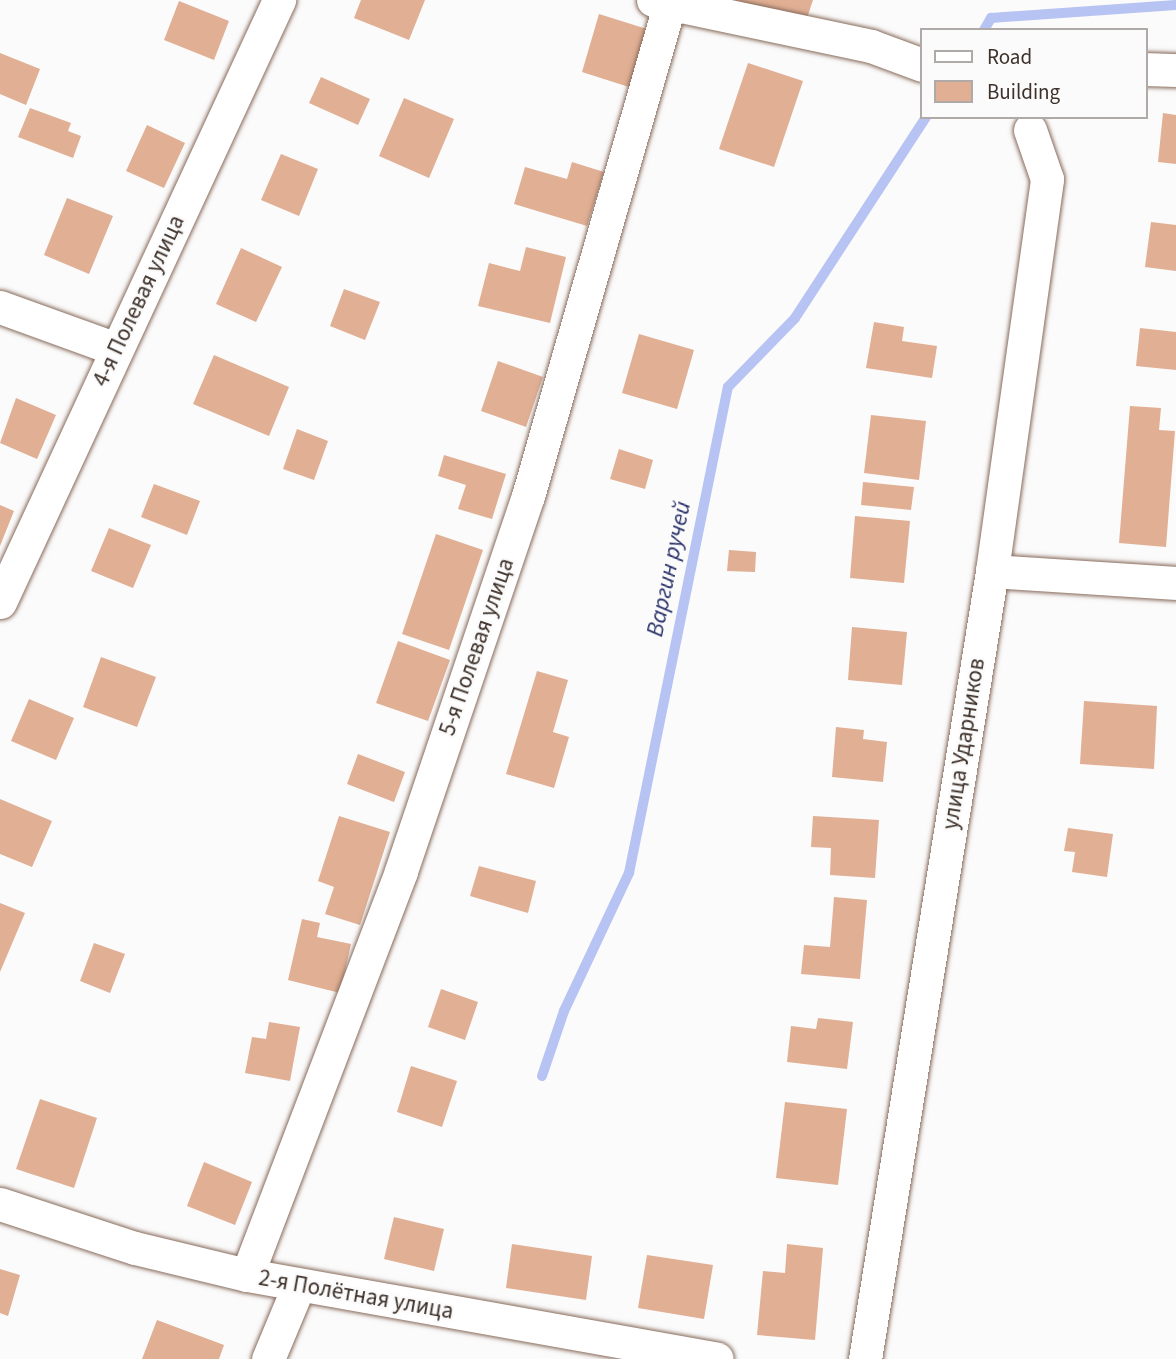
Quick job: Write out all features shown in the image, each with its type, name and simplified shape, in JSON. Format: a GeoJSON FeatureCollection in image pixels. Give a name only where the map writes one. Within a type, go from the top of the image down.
{"type":"FeatureCollection","features":[{"type":"Feature","properties":{"kind":"street","name":"4-я Полевая улица"},"geometry":{"type":"LineString","coordinates":[[0,602],[279,0]]}},
{"type":"Feature","properties":{"kind":"street"},"geometry":{"type":"LineString","coordinates":[[661,3],[871,46],[920,64]]}},
{"type":"Feature","properties":{"kind":"street","name":"5-я Полевая улица"},"geometry":{"type":"LineString","coordinates":[[247,1275],[401,871],[528,496],[661,3]]}},
{"type":"Feature","properties":{"kind":"street"},"geometry":{"type":"LineString","coordinates":[[1148,69],[1176,70]]}},
{"type":"Feature","properties":{"kind":"street","name":"улица Ударников"},"geometry":{"type":"LineString","coordinates":[[865,1359],[992,570],[1047,179],[1031,122]]}},
{"type":"Feature","properties":{"kind":"street"},"geometry":{"type":"LineString","coordinates":[[0,307],[116,349]]}},
{"type":"Feature","properties":{"kind":"street"},"geometry":{"type":"LineString","coordinates":[[992,570],[1176,583]]}},
{"type":"Feature","properties":{"kind":"street","name":"2-я Полётная улица"},"geometry":{"type":"LineString","coordinates":[[0,1204],[135,1248],[247,1275],[717,1359]]}},
{"type":"Feature","properties":{"kind":"street"},"geometry":{"type":"LineString","coordinates":[[268,1359],[299,1285]]}},
{"type":"Feature","properties":{"kind":"building"},"geometry":{"type":"Polygon","coordinates":[[[361,0],[425,0],[409,40],[354,18],[361,0]]]}},
{"type":"Feature","properties":{"kind":"building"},"geometry":{"type":"Polygon","coordinates":[[[733,0],[813,0],[805,24],[733,0]]]}},
{"type":"Feature","properties":{"kind":"building"},"geometry":{"type":"Polygon","coordinates":[[[179,1],[229,21],[214,60],[164,40],[179,1]]]}},
{"type":"Feature","properties":{"kind":"building"},"geometry":{"type":"Polygon","coordinates":[[[599,14],[650,30],[632,88],[582,72],[599,14]]]}},
{"type":"Feature","properties":{"kind":"building"},"geometry":{"type":"Polygon","coordinates":[[[0,53],[40,69],[26,105],[0,94],[0,53]]]}},
{"type":"Feature","properties":{"kind":"building"},"geometry":{"type":"Polygon","coordinates":[[[748,63],[803,81],[774,167],[719,149],[748,63]]]}},
{"type":"Feature","properties":{"kind":"building"},"geometry":{"type":"Polygon","coordinates":[[[321,77],[370,99],[358,125],[309,103],[321,77]]]}},
{"type":"Feature","properties":{"kind":"building"},"geometry":{"type":"Polygon","coordinates":[[[404,98],[454,119],[429,178],[379,156],[404,98]]]}},
{"type":"Feature","properties":{"kind":"building"},"geometry":{"type":"Polygon","coordinates":[[[30,108],[71,123],[68,131],[81,136],[73,158],[18,137],[30,108]]]}},
{"type":"Feature","properties":{"kind":"building"},"geometry":{"type":"Polygon","coordinates":[[[1163,113],[1176,115],[1176,164],[1158,162],[1163,113]]]}},
{"type":"Feature","properties":{"kind":"building"},"geometry":{"type":"Polygon","coordinates":[[[147,125],[185,143],[164,188],[126,171],[147,125]]]}},
{"type":"Feature","properties":{"kind":"building"},"geometry":{"type":"Polygon","coordinates":[[[281,154],[318,169],[299,216],[261,200],[281,154]]]}},
{"type":"Feature","properties":{"kind":"building"},"geometry":{"type":"Polygon","coordinates":[[[572,162],[604,172],[587,226],[514,204],[525,167],[567,179],[572,162]]]}},
{"type":"Feature","properties":{"kind":"building"},"geometry":{"type":"Polygon","coordinates":[[[67,198],[113,216],[89,274],[44,255],[67,198]]]}},
{"type":"Feature","properties":{"kind":"building"},"geometry":{"type":"Polygon","coordinates":[[[1151,222],[1176,225],[1176,271],[1145,267],[1151,222]]]}},
{"type":"Feature","properties":{"kind":"building"},"geometry":{"type":"Polygon","coordinates":[[[526,247],[566,257],[550,323],[478,306],[489,263],[520,271],[526,247]]]}},
{"type":"Feature","properties":{"kind":"building"},"geometry":{"type":"Polygon","coordinates":[[[241,248],[282,267],[256,322],[216,304],[241,248]]]}},
{"type":"Feature","properties":{"kind":"building"},"geometry":{"type":"Polygon","coordinates":[[[344,289],[380,302],[365,340],[330,326],[344,289]]]}},
{"type":"Feature","properties":{"kind":"building"},"geometry":{"type":"Polygon","coordinates":[[[874,322],[904,327],[902,341],[937,346],[932,378],[866,368],[874,322]]]}},
{"type":"Feature","properties":{"kind":"building"},"geometry":{"type":"Polygon","coordinates":[[[1140,328],[1176,332],[1176,370],[1136,366],[1140,328]]]}},
{"type":"Feature","properties":{"kind":"building"},"geometry":{"type":"Polygon","coordinates":[[[639,334],[694,350],[677,409],[622,393],[639,334]]]}},
{"type":"Feature","properties":{"kind":"building"},"geometry":{"type":"Polygon","coordinates":[[[214,355],[289,387],[269,436],[193,404],[214,355]]]}},
{"type":"Feature","properties":{"kind":"building"},"geometry":{"type":"Polygon","coordinates":[[[498,361],[543,377],[526,427],[481,411],[498,361]]]}},
{"type":"Feature","properties":{"kind":"building"},"geometry":{"type":"Polygon","coordinates":[[[16,398],[56,415],[37,459],[0,443],[16,398]]]}},
{"type":"Feature","properties":{"kind":"building"},"geometry":{"type":"Polygon","coordinates":[[[1130,406],[1161,408],[1159,430],[1175,431],[1166,547],[1119,543],[1130,406]]]}},
{"type":"Feature","properties":{"kind":"building"},"geometry":{"type":"Polygon","coordinates":[[[871,415],[926,421],[919,480],[864,473],[871,415]]]}},
{"type":"Feature","properties":{"kind":"building"},"geometry":{"type":"Polygon","coordinates":[[[297,429],[328,441],[314,480],[283,469],[297,429]]]}},
{"type":"Feature","properties":{"kind":"building"},"geometry":{"type":"Polygon","coordinates":[[[619,449],[653,460],[645,489],[610,479],[619,449]]]}},
{"type":"Feature","properties":{"kind":"building"},"geometry":{"type":"Polygon","coordinates":[[[444,455],[506,474],[492,519],[458,509],[466,485],[438,476],[444,455]]]}},
{"type":"Feature","properties":{"kind":"building"},"geometry":{"type":"Polygon","coordinates":[[[863,482],[914,487],[911,510],[861,505],[863,482]]]}},
{"type":"Feature","properties":{"kind":"building"},"geometry":{"type":"Polygon","coordinates":[[[154,484],[200,501],[187,535],[141,517],[154,484]]]}},
{"type":"Feature","properties":{"kind":"building"},"geometry":{"type":"Polygon","coordinates":[[[0,505],[14,511],[0,546],[0,505]]]}},
{"type":"Feature","properties":{"kind":"building"},"geometry":{"type":"Polygon","coordinates":[[[855,516],[910,521],[904,583],[850,578],[855,516]]]}},
{"type":"Feature","properties":{"kind":"building"},"geometry":{"type":"Polygon","coordinates":[[[109,528],[151,545],[133,588],[91,571],[109,528]]]}},
{"type":"Feature","properties":{"kind":"building"},"geometry":{"type":"Polygon","coordinates":[[[436,534],[483,550],[449,650],[402,634],[436,534]]]}},
{"type":"Feature","properties":{"kind":"building"},"geometry":{"type":"Polygon","coordinates":[[[729,550],[756,552],[755,572],[727,571],[729,550]]]}},
{"type":"Feature","properties":{"kind":"building"},"geometry":{"type":"Polygon","coordinates":[[[852,627],[907,632],[902,685],[848,680],[852,627]]]}},
{"type":"Feature","properties":{"kind":"building"},"geometry":{"type":"Polygon","coordinates":[[[398,641],[450,660],[428,721],[376,703],[398,641]]]}},
{"type":"Feature","properties":{"kind":"building"},"geometry":{"type":"Polygon","coordinates":[[[101,657],[156,677],[137,727],[83,707],[101,657]]]}},
{"type":"Feature","properties":{"kind":"building"},"geometry":{"type":"Polygon","coordinates":[[[537,671],[568,680],[553,732],[569,737],[554,788],[506,774],[537,671]]]}},
{"type":"Feature","properties":{"kind":"building"},"geometry":{"type":"Polygon","coordinates":[[[29,699],[74,718],[56,760],[11,741],[29,699]]]}},
{"type":"Feature","properties":{"kind":"building"},"geometry":{"type":"Polygon","coordinates":[[[1084,701],[1157,706],[1154,769],[1080,764],[1084,701]]]}},
{"type":"Feature","properties":{"kind":"building"},"geometry":{"type":"Polygon","coordinates":[[[836,727],[864,730],[863,739],[887,742],[883,782],[832,777],[836,727]]]}},
{"type":"Feature","properties":{"kind":"building"},"geometry":{"type":"Polygon","coordinates":[[[358,754],[405,772],[394,802],[347,784],[358,754]]]}},
{"type":"Feature","properties":{"kind":"building"},"geometry":{"type":"Polygon","coordinates":[[[0,799],[52,821],[32,867],[0,854],[0,799]]]}},
{"type":"Feature","properties":{"kind":"building"},"geometry":{"type":"Polygon","coordinates":[[[339,816],[390,832],[360,925],[325,914],[334,887],[318,881],[339,816]]]}},
{"type":"Feature","properties":{"kind":"building"},"geometry":{"type":"Polygon","coordinates":[[[813,816],[879,820],[875,878],[830,875],[831,848],[811,847],[813,816]]]}},
{"type":"Feature","properties":{"kind":"building"},"geometry":{"type":"Polygon","coordinates":[[[1068,828],[1113,834],[1107,877],[1072,872],[1075,852],[1064,851],[1068,828]]]}},
{"type":"Feature","properties":{"kind":"building"},"geometry":{"type":"Polygon","coordinates":[[[479,866],[536,881],[528,913],[470,896],[479,866]]]}},
{"type":"Feature","properties":{"kind":"building"},"geometry":{"type":"Polygon","coordinates":[[[834,897],[867,900],[860,979],[801,974],[804,945],[830,947],[834,897]]]}},
{"type":"Feature","properties":{"kind":"building"},"geometry":{"type":"Polygon","coordinates":[[[0,903],[25,913],[0,972],[0,903]]]}},
{"type":"Feature","properties":{"kind":"building"},"geometry":{"type":"Polygon","coordinates":[[[302,919],[320,923],[317,937],[351,944],[340,993],[288,980],[302,919]]]}},
{"type":"Feature","properties":{"kind":"building"},"geometry":{"type":"Polygon","coordinates":[[[94,943],[125,954],[110,993],[80,981],[94,943]]]}},
{"type":"Feature","properties":{"kind":"building"},"geometry":{"type":"Polygon","coordinates":[[[441,989],[478,1002],[465,1040],[428,1027],[441,989]]]}},
{"type":"Feature","properties":{"kind":"building"},"geometry":{"type":"Polygon","coordinates":[[[818,1018],[853,1022],[847,1069],[787,1062],[791,1026],[816,1029],[818,1018]]]}},
{"type":"Feature","properties":{"kind":"building"},"geometry":{"type":"Polygon","coordinates":[[[269,1022],[300,1027],[290,1081],[245,1073],[252,1037],[266,1039],[269,1022]]]}},
{"type":"Feature","properties":{"kind":"building"},"geometry":{"type":"Polygon","coordinates":[[[411,1066],[457,1081],[442,1127],[397,1112],[411,1066]]]}},
{"type":"Feature","properties":{"kind":"building"},"geometry":{"type":"Polygon","coordinates":[[[40,1099],[97,1118],[74,1188],[16,1169],[40,1099]]]}},
{"type":"Feature","properties":{"kind":"building"},"geometry":{"type":"Polygon","coordinates":[[[785,1102],[847,1109],[838,1185],[776,1178],[785,1102]]]}},
{"type":"Feature","properties":{"kind":"building"},"geometry":{"type":"Polygon","coordinates":[[[204,1162],[252,1182],[235,1225],[187,1206],[204,1162]]]}},
{"type":"Feature","properties":{"kind":"building"},"geometry":{"type":"Polygon","coordinates":[[[394,1217],[444,1229],[434,1271],[384,1259],[394,1217]]]}},
{"type":"Feature","properties":{"kind":"building"},"geometry":{"type":"Polygon","coordinates":[[[512,1244],[592,1256],[586,1300],[506,1288],[512,1244]]]}},
{"type":"Feature","properties":{"kind":"building"},"geometry":{"type":"Polygon","coordinates":[[[787,1244],[823,1248],[815,1340],[757,1335],[763,1271],[785,1273],[787,1244]]]}},
{"type":"Feature","properties":{"kind":"building"},"geometry":{"type":"Polygon","coordinates":[[[647,1255],[713,1265],[704,1319],[638,1308],[647,1255]]]}},
{"type":"Feature","properties":{"kind":"building"},"geometry":{"type":"Polygon","coordinates":[[[0,1269],[20,1275],[8,1316],[0,1313],[0,1269]]]}},
{"type":"Feature","properties":{"kind":"building"},"geometry":{"type":"Polygon","coordinates":[[[157,1320],[224,1345],[219,1359],[142,1359],[157,1320]]]}},
{"type":"Feature","properties":{"kind":"waterway","name":"Варгин ручей"},"geometry":{"type":"LineString","coordinates":[[985,28],[991,18],[1176,5]]}},
{"type":"Feature","properties":{"kind":"waterway","name":"Варгин ручей"},"geometry":{"type":"LineString","coordinates":[[542,1076],[564,1011],[629,873],[728,387],[795,318],[925,119]]}}]}
